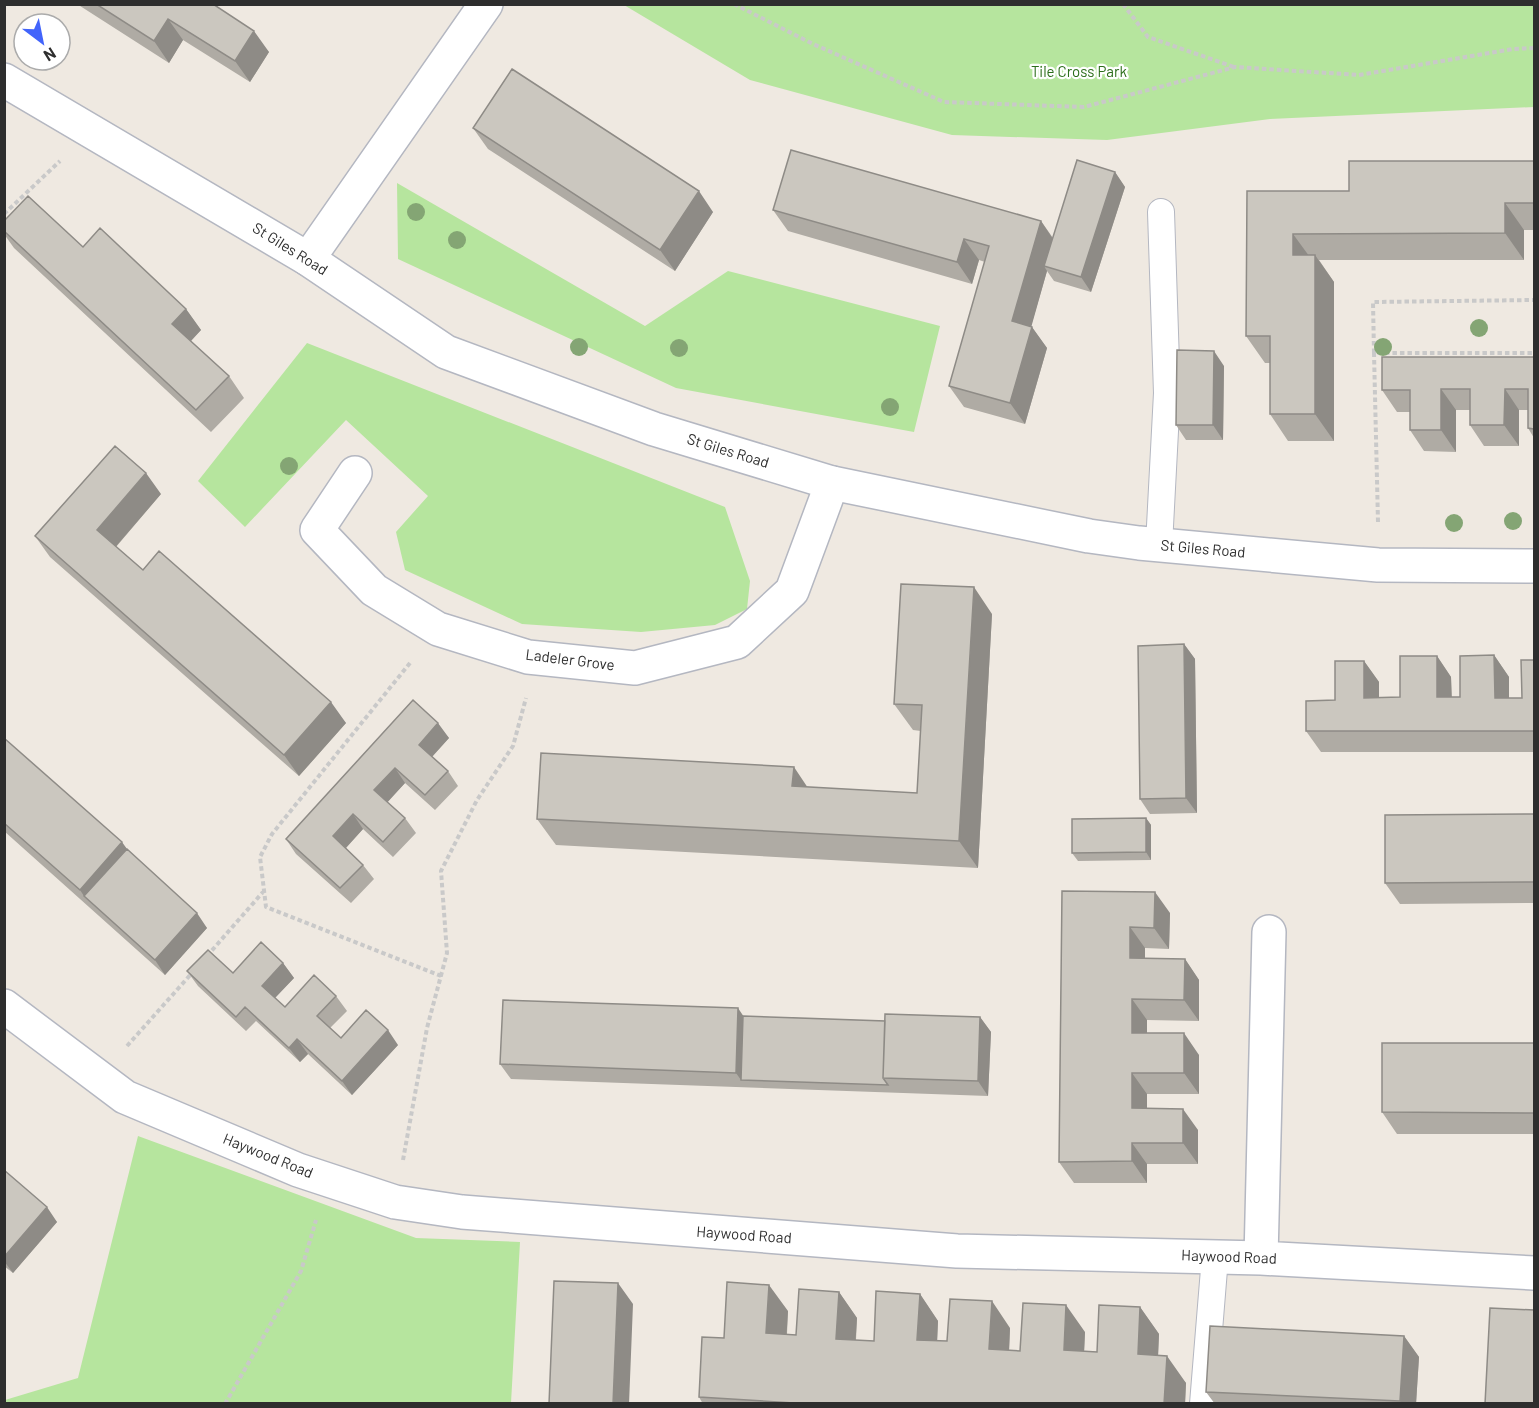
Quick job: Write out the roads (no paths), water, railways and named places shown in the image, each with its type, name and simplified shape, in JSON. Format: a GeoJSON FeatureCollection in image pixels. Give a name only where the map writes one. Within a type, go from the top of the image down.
{"type":"FeatureCollection","features":[{"type":"Feature","properties":{"kind":"street"},"geometry":{"type":"LineString","coordinates":[[308,259],[486,4]]}},
{"type":"Feature","properties":{"kind":"street","name":"St Giles Road"},"geometry":{"type":"LineString","coordinates":[[4,80],[308,259],[446,352],[654,429],[832,483],[1089,536],[1159,545],[1378,565],[1534,566]]}},
{"type":"Feature","properties":{"kind":"street","name":"Ladeler Grove"},"geometry":{"type":"LineString","coordinates":[[355,473],[317,530],[374,590],[438,629],[528,657],[635,668],[738,642],[792,591],[832,483]]}},
{"type":"Feature","properties":{"kind":"street"},"geometry":{"type":"LineString","coordinates":[[1261,1258],[1269,932]]}},
{"type":"Feature","properties":{"kind":"street","name":"Haywood Road"},"geometry":{"type":"LineString","coordinates":[[4,1006],[125,1097],[298,1170],[395,1202],[462,1212],[957,1251],[1261,1258],[1534,1273]]}},
{"type":"Feature","properties":{"kind":"lane"},"geometry":{"type":"LineString","coordinates":[[1159,545],[1167,393],[1161,212]]}},
{"type":"Feature","properties":{"kind":"lane"},"geometry":{"type":"LineString","coordinates":[[1203,1404],[1215,1257]]}},
{"type":"Feature","properties":{"kind":"park label","name":"Tile Cross Park"},"geometry":{"type":"Point","coordinates":[1079,72]}}]}
